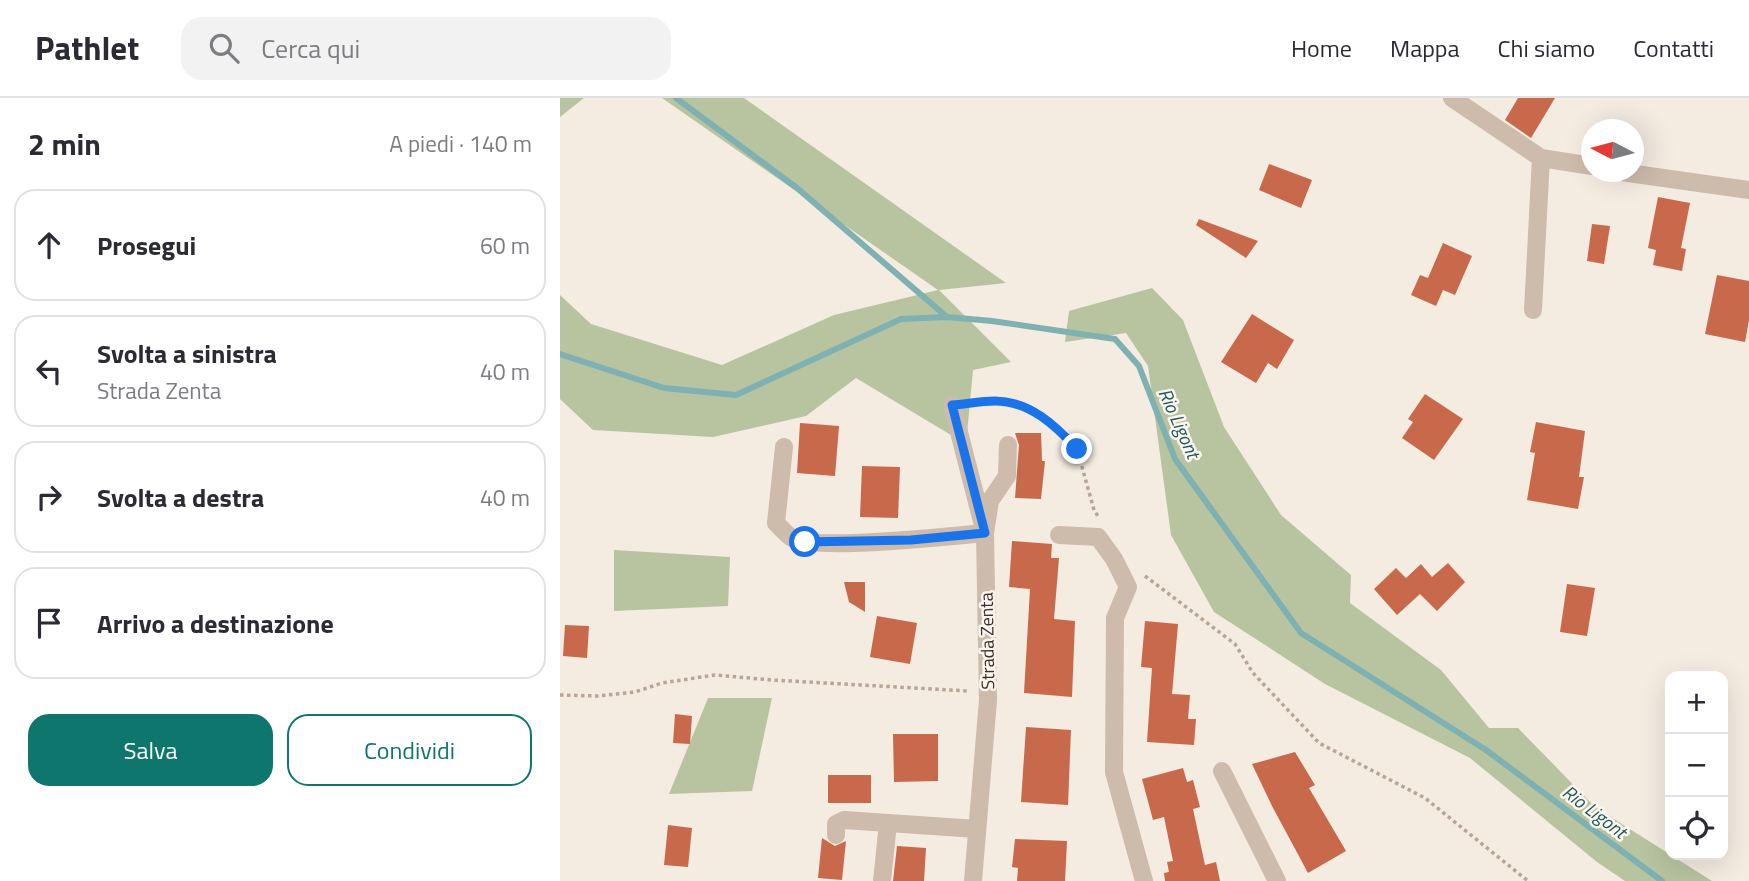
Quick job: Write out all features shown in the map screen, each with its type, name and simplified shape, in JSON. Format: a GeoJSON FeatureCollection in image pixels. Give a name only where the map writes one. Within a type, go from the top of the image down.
{"type":"FeatureCollection","features":[{"type":"Feature","properties":{"kind":"street"},"geometry":{"type":"LineString","coordinates":[[1452,98],[1541,158],[1581,164]]}},
{"type":"Feature","properties":{"kind":"street"},"geometry":{"type":"LineString","coordinates":[[1533,310],[1541,158]]}},
{"type":"Feature","properties":{"kind":"street"},"geometry":{"type":"LineString","coordinates":[[1644,175],[1749,190]]}},
{"type":"Feature","properties":{"kind":"street","name":"Strada Zenta"},"geometry":{"type":"LineString","coordinates":[[952,405],[985,533],[988,691],[973,881]]}},
{"type":"Feature","properties":{"kind":"street"},"geometry":{"type":"LineString","coordinates":[[784,447],[776,523],[792,538],[805,542],[837,543],[985,533],[990,501],[1007,476],[1009,445]]}},
{"type":"Feature","properties":{"kind":"street"},"geometry":{"type":"LineString","coordinates":[[1059,535],[1098,537],[1114,558],[1128,587],[1115,618],[1114,772],[1144,881]]}},
{"type":"Feature","properties":{"kind":"street"},"geometry":{"type":"LineString","coordinates":[[1222,771],[1277,881]]}},
{"type":"Feature","properties":{"kind":"street"},"geometry":{"type":"LineString","coordinates":[[836,835],[836,824],[844,820],[977,829]]}},
{"type":"Feature","properties":{"kind":"street"},"geometry":{"type":"LineString","coordinates":[[882,881],[888,823]]}},
{"type":"Feature","properties":{"kind":"path"},"geometry":{"type":"LineString","coordinates":[[952,405],[997,401],[1019,405],[1054,424],[1077,449],[1094,510],[1101,521]]}},
{"type":"Feature","properties":{"kind":"path"},"geometry":{"type":"LineString","coordinates":[[1141,572],[1235,644],[1252,673],[1319,743],[1425,798],[1528,881]]}},
{"type":"Feature","properties":{"kind":"path"},"geometry":{"type":"LineString","coordinates":[[560,695],[598,696],[635,692],[662,683],[715,674],[915,689],[988,691]]}},
{"type":"Feature","properties":{"kind":"green space"},"geometry":{"type":"Polygon","coordinates":[[[560,98],[584,98],[560,117],[560,98]]]}},
{"type":"Feature","properties":{"kind":"green space"},"geometry":{"type":"Polygon","coordinates":[[[662,98],[744,98],[1006,283],[939,290],[1011,362],[973,370],[966,444],[856,378],[806,416],[713,437],[593,430],[560,399],[560,295],[591,324],[722,365],[834,315],[938,290],[662,98]]]}},
{"type":"Feature","properties":{"kind":"green space"},"geometry":{"type":"Polygon","coordinates":[[[1152,288],[1183,320],[1224,427],[1281,515],[1351,575],[1350,603],[1441,670],[1489,728],[1518,728],[1595,807],[1665,851],[1665,860],[1679,860],[1712,881],[1625,881],[1597,862],[1470,758],[1325,684],[1214,612],[1171,535],[1148,366],[1126,333],[1065,342],[1069,311],[1152,288]]]}},
{"type":"Feature","properties":{"kind":"green space"},"geometry":{"type":"Polygon","coordinates":[[[614,550],[730,557],[728,606],[614,611],[614,550]]]}},
{"type":"Feature","properties":{"kind":"green space"},"geometry":{"type":"Polygon","coordinates":[[[708,698],[772,698],[752,791],[669,794],[708,698]]]}},
{"type":"Feature","properties":{"kind":"building"},"geometry":{"type":"Polygon","coordinates":[[[1518,98],[1555,98],[1531,138],[1505,120],[1518,98]]]}},
{"type":"Feature","properties":{"kind":"building"},"geometry":{"type":"Polygon","coordinates":[[[1269,164],[1312,180],[1301,208],[1259,190],[1269,164]]]}},
{"type":"Feature","properties":{"kind":"building"},"geometry":{"type":"Polygon","coordinates":[[[1658,197],[1690,203],[1681,248],[1686,249],[1682,271],[1653,265],[1656,250],[1648,248],[1658,197]]]}},
{"type":"Feature","properties":{"kind":"building"},"geometry":{"type":"Polygon","coordinates":[[[1199,219],[1258,241],[1246,258],[1196,225],[1199,219]]]}},
{"type":"Feature","properties":{"kind":"building"},"geometry":{"type":"Polygon","coordinates":[[[1592,224],[1610,226],[1604,264],[1587,261],[1592,224]]]}},
{"type":"Feature","properties":{"kind":"building"},"geometry":{"type":"Polygon","coordinates":[[[1443,243],[1472,256],[1455,295],[1443,290],[1436,306],[1411,295],[1420,275],[1428,278],[1443,243]]]}},
{"type":"Feature","properties":{"kind":"building"},"geometry":{"type":"Polygon","coordinates":[[[1717,275],[1749,281],[1749,320],[1745,342],[1705,334],[1717,275]]]}},
{"type":"Feature","properties":{"kind":"building"},"geometry":{"type":"Polygon","coordinates":[[[1252,314],[1294,340],[1277,369],[1268,363],[1256,383],[1221,362],[1252,314]]]}},
{"type":"Feature","properties":{"kind":"building"},"geometry":{"type":"Polygon","coordinates":[[[1425,394],[1463,419],[1434,460],[1402,438],[1413,422],[1408,419],[1425,394]]]}},
{"type":"Feature","properties":{"kind":"building"},"geometry":{"type":"Polygon","coordinates":[[[1536,422],[1585,431],[1579,477],[1584,477],[1578,509],[1527,500],[1535,453],[1530,452],[1536,422]]]}},
{"type":"Feature","properties":{"kind":"building"},"geometry":{"type":"Polygon","coordinates":[[[800,423],[839,426],[835,476],[797,473],[800,423]]]}},
{"type":"Feature","properties":{"kind":"building"},"geometry":{"type":"Polygon","coordinates":[[[1015,433],[1041,433],[1042,461],[1045,461],[1041,499],[1015,498],[1019,445],[1015,433]]]}},
{"type":"Feature","properties":{"kind":"building"},"geometry":{"type":"Polygon","coordinates":[[[862,466],[900,467],[898,518],[860,517],[862,466]]]}},
{"type":"Feature","properties":{"kind":"building"},"geometry":{"type":"Polygon","coordinates":[[[1012,541],[1052,544],[1051,558],[1059,558],[1054,619],[1075,621],[1072,697],[1024,693],[1030,589],[1009,587],[1012,541]]]}},
{"type":"Feature","properties":{"kind":"building"},"geometry":{"type":"Polygon","coordinates":[[[1448,563],[1465,582],[1437,611],[1420,594],[1397,615],[1374,589],[1396,568],[1406,578],[1421,564],[1432,577],[1448,563]]]}},
{"type":"Feature","properties":{"kind":"building"},"geometry":{"type":"Polygon","coordinates":[[[844,582],[865,582],[865,612],[849,602],[844,582]]]}},
{"type":"Feature","properties":{"kind":"building"},"geometry":{"type":"Polygon","coordinates":[[[1567,584],[1595,588],[1587,636],[1560,632],[1567,584]]]}},
{"type":"Feature","properties":{"kind":"building"},"geometry":{"type":"Polygon","coordinates":[[[877,616],[917,623],[910,664],[870,657],[877,616]]]}},
{"type":"Feature","properties":{"kind":"building"},"geometry":{"type":"Polygon","coordinates":[[[1145,621],[1178,624],[1172,694],[1190,695],[1188,719],[1196,719],[1194,745],[1147,742],[1152,668],[1141,667],[1145,621]]]}},
{"type":"Feature","properties":{"kind":"building"},"geometry":{"type":"Polygon","coordinates":[[[565,625],[589,626],[587,658],[563,656],[565,625]]]}},
{"type":"Feature","properties":{"kind":"building"},"geometry":{"type":"Polygon","coordinates":[[[675,714],[692,716],[690,744],[673,743],[675,714]]]}},
{"type":"Feature","properties":{"kind":"building"},"geometry":{"type":"Polygon","coordinates":[[[1026,727],[1071,730],[1068,805],[1021,802],[1026,727]]]}},
{"type":"Feature","properties":{"kind":"building"},"geometry":{"type":"Polygon","coordinates":[[[893,734],[938,734],[938,781],[894,782],[893,734]]]}},
{"type":"Feature","properties":{"kind":"building"},"geometry":{"type":"Polygon","coordinates":[[[1295,752],[1315,785],[1309,788],[1346,851],[1308,873],[1252,764],[1295,752]]]}},
{"type":"Feature","properties":{"kind":"building"},"geometry":{"type":"Polygon","coordinates":[[[1183,768],[1187,782],[1193,780],[1200,807],[1193,809],[1205,865],[1216,862],[1220,881],[1165,881],[1164,873],[1169,872],[1167,862],[1173,861],[1164,817],[1153,820],[1142,779],[1183,768]]]}},
{"type":"Feature","properties":{"kind":"building"},"geometry":{"type":"Polygon","coordinates":[[[828,775],[871,775],[871,803],[828,803],[828,775]]]}},
{"type":"Feature","properties":{"kind":"building"},"geometry":{"type":"Polygon","coordinates":[[[668,825],[692,828],[688,867],[664,865],[668,825]]]}},
{"type":"Feature","properties":{"kind":"building"},"geometry":{"type":"Polygon","coordinates":[[[822,838],[835,846],[846,841],[842,880],[818,878],[822,838]]]}},
{"type":"Feature","properties":{"kind":"building"},"geometry":{"type":"Polygon","coordinates":[[[1015,839],[1067,841],[1065,881],[1017,881],[1018,868],[1012,867],[1015,839]]]}},
{"type":"Feature","properties":{"kind":"building"},"geometry":{"type":"Polygon","coordinates":[[[897,846],[926,848],[924,881],[893,881],[897,846]]]}},
{"type":"Feature","properties":{"kind":"waterway"},"geometry":{"type":"LineString","coordinates":[[676,98],[797,188],[947,317]]}},
{"type":"Feature","properties":{"kind":"waterway","name":"Rio Ligont"},"geometry":{"type":"LineString","coordinates":[[560,354],[664,388],[736,395],[901,319],[947,317],[992,321],[1115,339],[1139,366],[1175,459],[1301,633],[1486,750],[1662,881]]}},
{"type":"Feature","properties":{"kind":"route"},"geometry":{"type":"LineString","coordinates":[[805,542],[911,540],[985,533],[952,405],[997,401],[1019,405],[1054,424],[1077,449]]}}]}
